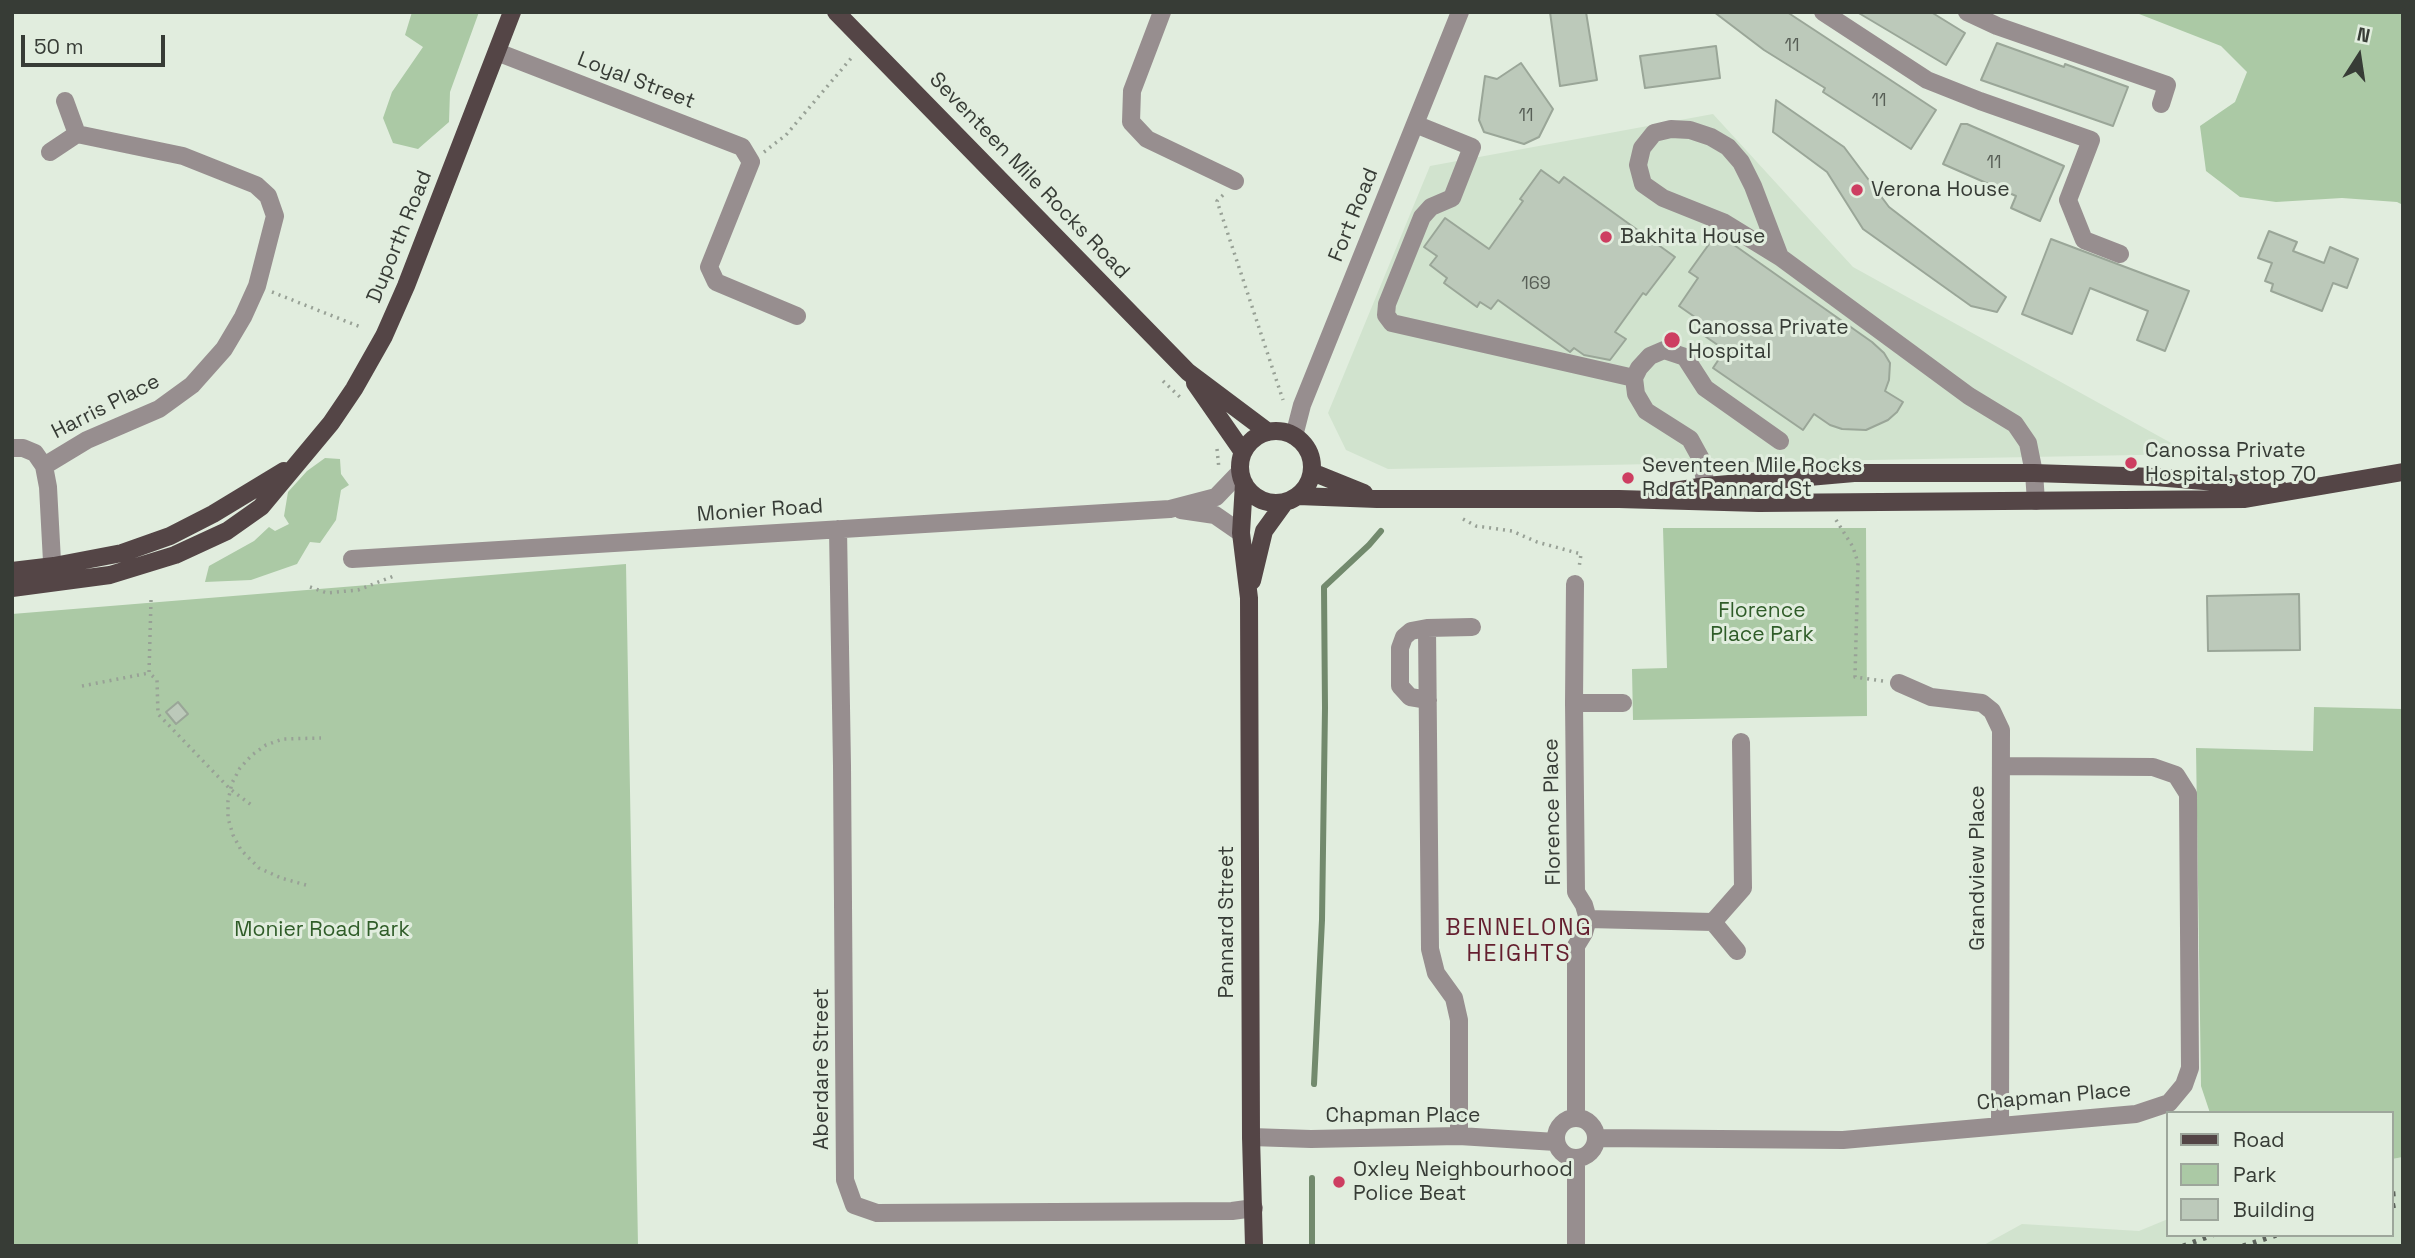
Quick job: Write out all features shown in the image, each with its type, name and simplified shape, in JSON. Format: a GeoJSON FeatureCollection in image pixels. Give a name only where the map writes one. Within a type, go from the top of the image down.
{"type":"FeatureCollection","features":[{"type":"Feature","properties":{"kind":"main road","name":"Duporth Road"},"geometry":{"type":"LineString","coordinates":[[54,575],[110,575],[175,555],[227,531],[261,507],[331,424],[384,336],[406,286],[512,12]]}},
{"type":"Feature","properties":{"kind":"main road","name":"Seventeen Mile Rocks Road"},"geometry":{"type":"LineString","coordinates":[[836,12],[1188,372],[1268,432]]}},
{"type":"Feature","properties":{"kind":"main road","name":"Seventeen Mile Rocks Road"},"geometry":{"type":"LineString","coordinates":[[1188,372],[1243,452]]}},
{"type":"Feature","properties":{"kind":"main road"},"geometry":{"type":"LineString","coordinates":[[1291,499],[1309,481],[1312,472],[1310,455],[1294,436],[1277,431],[1268,432],[1251,441],[1243,452],[1242,477],[1252,494],[1264,501],[1619,499],[1759,503],[2245,499],[2403,472]]}},
{"type":"Feature","properties":{"kind":"main road"},"geometry":{"type":"LineString","coordinates":[[1312,472],[1377,499]]}},
{"type":"Feature","properties":{"kind":"main road"},"geometry":{"type":"LineString","coordinates":[[1619,499],[1706,486],[1854,473],[2034,473],[2155,477],[2306,489]]}},
{"type":"Feature","properties":{"kind":"main road","name":"Pannard Street"},"geometry":{"type":"LineString","coordinates":[[1242,477],[1241,533],[1250,598],[1251,1137],[1254,1246]]}},
{"type":"Feature","properties":{"kind":"main road","name":"Pannard Street"},"geometry":{"type":"LineString","coordinates":[[1250,598],[1264,531],[1291,499]]}},
{"type":"Feature","properties":{"kind":"main road"},"geometry":{"type":"LineString","coordinates":[[12,571],[54,575]]}},
{"type":"Feature","properties":{"kind":"main road"},"geometry":{"type":"LineString","coordinates":[[12,588],[54,575]]}},
{"type":"Feature","properties":{"kind":"street"},"geometry":{"type":"LineString","coordinates":[[1162,12],[1132,91],[1131,121],[1147,139],[1235,181]]}},
{"type":"Feature","properties":{"kind":"street","name":"Fort Road"},"geometry":{"type":"LineString","coordinates":[[1294,436],[1302,405],[1460,12]]}},
{"type":"Feature","properties":{"kind":"street"},"geometry":{"type":"LineString","coordinates":[[1823,12],[1927,80],[1980,102],[2091,141],[2068,200],[2084,240],[2120,254]]}},
{"type":"Feature","properties":{"kind":"street"},"geometry":{"type":"LineString","coordinates":[[1967,12],[1997,26],[2167,85],[2161,104]]}},
{"type":"Feature","properties":{"kind":"street","name":"Loyal Street"},"geometry":{"type":"LineString","coordinates":[[497,52],[743,147],[751,162]]}},
{"type":"Feature","properties":{"kind":"street"},"geometry":{"type":"LineString","coordinates":[[50,152],[78,134],[65,101]]}},
{"type":"Feature","properties":{"kind":"street"},"geometry":{"type":"LineString","coordinates":[[1415,124],[1472,147],[1452,198],[1431,208],[1422,217],[1387,304],[1386,315],[1392,323],[1634,379]]}},
{"type":"Feature","properties":{"kind":"street"},"geometry":{"type":"LineString","coordinates":[[1780,257],[1753,186],[1741,162],[1728,147],[1711,137],[1690,130],[1671,129],[1654,133],[1642,148],[1640,156],[1643,184],[1663,198],[1723,222],[1780,257],[1969,397],[2015,424],[2028,443],[2036,501]]}},
{"type":"Feature","properties":{"kind":"street","name":"Harris Place"},"geometry":{"type":"LineString","coordinates":[[44,466],[87,440],[159,409],[192,385],[224,349],[243,317],[257,286],[275,216],[268,196],[256,185],[183,156],[78,134]]}},
{"type":"Feature","properties":{"kind":"street"},"geometry":{"type":"LineString","coordinates":[[751,162],[709,267],[716,282],[797,316]]}},
{"type":"Feature","properties":{"kind":"street"},"geometry":{"type":"LineString","coordinates":[[1706,486],[1702,459],[1690,439],[1646,411],[1636,394],[1634,379],[1639,368],[1650,356],[1664,350],[1685,357],[1705,388],[1780,441]]}},
{"type":"Feature","properties":{"kind":"street"},"geometry":{"type":"LineString","coordinates":[[12,448],[23,448],[35,453],[44,466],[48,486],[54,575]]}},
{"type":"Feature","properties":{"kind":"street","name":"Monier Road"},"geometry":{"type":"LineString","coordinates":[[352,559],[1170,509],[1216,498],[1242,477]]}},
{"type":"Feature","properties":{"kind":"street","name":"Monier Road"},"geometry":{"type":"LineString","coordinates":[[1170,509],[1215,515],[1241,533]]}},
{"type":"Feature","properties":{"kind":"street","name":"Aberdare Street"},"geometry":{"type":"LineString","coordinates":[[838,529],[845,1180],[853,1205],[877,1213],[1219,1211],[1254,1208]]}},
{"type":"Feature","properties":{"kind":"street","name":"Florence Place"},"geometry":{"type":"LineString","coordinates":[[1576,584],[1576,892],[1588,919]]}},
{"type":"Feature","properties":{"kind":"street"},"geometry":{"type":"LineString","coordinates":[[1427,700],[1410,697],[1400,686],[1400,648],[1404,637],[1411,631],[1427,628],[1472,627]]}},
{"type":"Feature","properties":{"kind":"street"},"geometry":{"type":"LineString","coordinates":[[1427,628],[1430,948],[1436,973],[1454,998],[1459,1020],[1459,1136]]}},
{"type":"Feature","properties":{"kind":"street","name":"Grandview Place"},"geometry":{"type":"LineString","coordinates":[[1899,683],[1931,697],[1982,704],[1992,711],[2001,730],[2000,1126]]}},
{"type":"Feature","properties":{"kind":"street"},"geometry":{"type":"LineString","coordinates":[[1574,703],[1623,703]]}},
{"type":"Feature","properties":{"kind":"street"},"geometry":{"type":"LineString","coordinates":[[1713,922],[1743,888],[1741,742]]}},
{"type":"Feature","properties":{"kind":"street","name":"Chapman Place"},"geometry":{"type":"LineString","coordinates":[[1597,1138],[1843,1140],[2136,1114],[2169,1103],[2184,1085],[2190,1069],[2188,794],[2176,775],[2153,767],[2001,766]]}},
{"type":"Feature","properties":{"kind":"street"},"geometry":{"type":"LineString","coordinates":[[1576,1118],[1576,946],[1588,919],[1713,922],[1737,951]]}},
{"type":"Feature","properties":{"kind":"street"},"geometry":{"type":"LineString","coordinates":[[1576,1118],[1588,1121],[1596,1131],[1597,1138],[1591,1152],[1576,1158],[1561,1152],[1556,1142],[1558,1128],[1569,1119],[1576,1118]]}},
{"type":"Feature","properties":{"kind":"street","name":"Chapman Place"},"geometry":{"type":"LineString","coordinates":[[1251,1137],[1311,1139],[1459,1136],[1556,1142]]}},
{"type":"Feature","properties":{"kind":"street"},"geometry":{"type":"LineString","coordinates":[[1576,1158],[1576,1246]]}},
{"type":"Feature","properties":{"kind":"path"},"geometry":{"type":"LineString","coordinates":[[751,162],[786,135],[865,41]]}},
{"type":"Feature","properties":{"kind":"path"},"geometry":{"type":"LineString","coordinates":[[1235,181],[1217,201],[1283,400]]}},
{"type":"Feature","properties":{"kind":"path"},"geometry":{"type":"LineString","coordinates":[[257,286],[363,328]]}},
{"type":"Feature","properties":{"kind":"path"},"geometry":{"type":"LineString","coordinates":[[1163,381],[1186,403]]}},
{"type":"Feature","properties":{"kind":"path"},"geometry":{"type":"LineString","coordinates":[[1213,441],[1218,450],[1219,476]]}},
{"type":"Feature","properties":{"kind":"path"},"geometry":{"type":"LineString","coordinates":[[1461,517],[1476,526],[1512,531],[1537,542],[1581,554],[1576,584]]}},
{"type":"Feature","properties":{"kind":"path"},"geometry":{"type":"LineString","coordinates":[[1836,520],[1853,547],[1858,563],[1855,677],[1899,683]]}},
{"type":"Feature","properties":{"kind":"path"},"geometry":{"type":"LineString","coordinates":[[310,587],[327,593],[358,590],[400,573],[408,556]]}},
{"type":"Feature","properties":{"kind":"path"},"geometry":{"type":"LineString","coordinates":[[149,673],[151,600]]}},
{"type":"Feature","properties":{"kind":"path"},"geometry":{"type":"LineString","coordinates":[[82,686],[149,673]]}},
{"type":"Feature","properties":{"kind":"path"},"geometry":{"type":"LineString","coordinates":[[149,673],[157,680],[158,714],[230,789],[254,807]]}},
{"type":"Feature","properties":{"kind":"path"},"geometry":{"type":"LineString","coordinates":[[306,884],[281,878],[259,868],[241,850],[228,818],[230,789],[240,768],[266,745],[283,739],[321,738]]}},
{"type":"Feature","properties":{"kind":"shaded area","name":"Canossa Private Hospital"},"geometry":{"type":"Polygon","coordinates":[[[1713,114],[1853,267],[2191,454],[1388,469],[1346,450],[1328,413],[1430,166],[1713,114]]]}},
{"type":"Feature","properties":{"kind":"shaded area"},"geometry":{"type":"Polygon","coordinates":[[[2403,1157],[2403,1246],[1982,1246],[2022,1224],[2139,1231],[2166,1220],[2166,1237],[2394,1237],[2394,1159],[2403,1157]]]}},
{"type":"Feature","properties":{"kind":"green space"},"geometry":{"type":"Polygon","coordinates":[[[412,12],[479,12],[450,92],[449,122],[418,149],[393,143],[383,118],[392,92],[423,47],[405,35],[412,12]]]}},
{"type":"Feature","properties":{"kind":"green space"},"geometry":{"type":"Polygon","coordinates":[[[2134,12],[2403,12],[2403,205],[2397,202],[2342,198],[2276,202],[2240,197],[2206,171],[2200,126],[2235,102],[2247,72],[2221,46],[2134,12]]]}},
{"type":"Feature","properties":{"kind":"green space"},"geometry":{"type":"Polygon","coordinates":[[[325,458],[340,459],[341,474],[349,485],[341,490],[336,520],[320,543],[310,542],[297,564],[251,580],[205,582],[209,566],[254,541],[269,527],[275,531],[289,524],[284,516],[288,492],[307,471],[325,458]]]}},
{"type":"Feature","properties":{"kind":"green space","name":"Florence Place Park"},"geometry":{"type":"Polygon","coordinates":[[[1663,528],[1866,528],[1867,716],[1633,720],[1632,669],[1667,668],[1663,528]]]}},
{"type":"Feature","properties":{"kind":"green space","name":"Monier Road Park"},"geometry":{"type":"Polygon","coordinates":[[[626,564],[638,1246],[12,1246],[12,614],[626,564]]]}},
{"type":"Feature","properties":{"kind":"green space"},"geometry":{"type":"Polygon","coordinates":[[[2314,707],[2403,709],[2403,1157],[2394,1159],[2394,1111],[2209,1111],[2201,1086],[2196,748],[2313,751],[2314,707]]]}},
{"type":"Feature","properties":{"kind":"building"},"geometry":{"type":"Polygon","coordinates":[[[1550,12],[1586,12],[1597,80],[1560,86],[1550,12]]]}},
{"type":"Feature","properties":{"kind":"building"},"geometry":{"type":"Polygon","coordinates":[[[1714,12],[1787,12],[1936,110],[1911,149],[1823,92],[1825,88],[1764,50],[1714,12]]]}},
{"type":"Feature","properties":{"kind":"building"},"geometry":{"type":"Polygon","coordinates":[[[1857,12],[1931,12],[1965,33],[1946,65],[1857,12]]]}},
{"type":"Feature","properties":{"kind":"building"},"geometry":{"type":"Polygon","coordinates":[[[1997,43],[2128,87],[2113,126],[1981,80],[1997,43]]]}},
{"type":"Feature","properties":{"kind":"building"},"geometry":{"type":"Polygon","coordinates":[[[1716,46],[1720,78],[1645,88],[1640,56],[1716,46]]]}},
{"type":"Feature","properties":{"kind":"building"},"geometry":{"type":"Polygon","coordinates":[[[1521,63],[1553,109],[1539,137],[1524,144],[1484,132],[1479,120],[1485,76],[1497,79],[1521,63]]]}},
{"type":"Feature","properties":{"kind":"building","name":"Verona House"},"geometry":{"type":"Polygon","coordinates":[[[1776,100],[1844,147],[1889,207],[2006,297],[1997,312],[1971,306],[1863,229],[1827,172],[1773,132],[1776,100]]]}},
{"type":"Feature","properties":{"kind":"building"},"geometry":{"type":"Polygon","coordinates":[[[1961,124],[1967,124],[2064,166],[2040,221],[2011,208],[2016,196],[1943,164],[1961,124]]]}},
{"type":"Feature","properties":{"kind":"building"},"geometry":{"type":"Polygon","coordinates":[[[1541,170],[1559,183],[1564,177],[1675,257],[1646,295],[1643,293],[1615,332],[1626,339],[1610,360],[1584,355],[1574,348],[1570,352],[1498,300],[1491,309],[1480,302],[1477,307],[1444,283],[1447,278],[1430,265],[1437,256],[1424,247],[1445,218],[1489,249],[1541,170]]]}},
{"type":"Feature","properties":{"kind":"building"},"geometry":{"type":"Polygon","coordinates":[[[2269,231],[2297,242],[2293,251],[2324,263],[2330,247],[2358,259],[2347,288],[2333,283],[2322,311],[2271,291],[2273,284],[2265,281],[2272,263],[2258,258],[2269,231]]]}},
{"type":"Feature","properties":{"kind":"building"},"geometry":{"type":"Polygon","coordinates":[[[1717,233],[1884,353],[1890,363],[1885,391],[1903,402],[1897,412],[1888,420],[1866,430],[1842,429],[1830,425],[1814,414],[1803,430],[1713,368],[1725,350],[1696,330],[1702,322],[1679,306],[1698,278],[1689,272],[1717,233]]]}},
{"type":"Feature","properties":{"kind":"building"},"geometry":{"type":"Polygon","coordinates":[[[2051,239],[2189,291],[2165,351],[2137,340],[2148,311],[2090,288],[2072,334],[2022,314],[2051,239]]]}},
{"type":"Feature","properties":{"kind":"building"},"geometry":{"type":"Polygon","coordinates":[[[2299,594],[2300,650],[2208,651],[2207,596],[2299,594]]]}},
{"type":"Feature","properties":{"kind":"building"},"geometry":{"type":"Polygon","coordinates":[[[178,702],[188,714],[176,724],[166,712],[178,702]]]}},
{"type":"Feature","properties":{"kind":"waterway"},"geometry":{"type":"LineString","coordinates":[[1314,1084],[1322,920],[1324,587],[1381,531]]}},
{"type":"Feature","properties":{"kind":"waterway"},"geometry":{"type":"LineString","coordinates":[[1312,1178],[1312,1246]]}},
{"type":"Feature","properties":{"kind":"railway"},"geometry":{"type":"LineString","coordinates":[[2394,1194],[2403,1193]]}},
{"type":"Feature","properties":{"kind":"railway"},"geometry":{"type":"LineString","coordinates":[[2394,1206],[2403,1204]]}},
{"type":"Feature","properties":{"kind":"railway"},"geometry":{"type":"LineString","coordinates":[[2183,1246],[2208,1237]]}},
{"type":"Feature","properties":{"kind":"railway"},"geometry":{"type":"LineString","coordinates":[[2243,1246],[2271,1237]]}},
{"type":"Feature","properties":{"kind":"place","name":"Verona House"},"geometry":{"type":"Point","coordinates":[1857,190]}},
{"type":"Feature","properties":{"kind":"place","name":"Bakhita House"},"geometry":{"type":"Point","coordinates":[1606,237]}},
{"type":"Feature","properties":{"kind":"place","name":"Canossa Private Hospital"},"geometry":{"type":"Point","coordinates":[1672,340]}},
{"type":"Feature","properties":{"kind":"place","name":"Canossa Private Hospital, stop 70"},"geometry":{"type":"Point","coordinates":[2131,463]}},
{"type":"Feature","properties":{"kind":"place","name":"Seventeen Mile Rocks Rd at Pannard St"},"geometry":{"type":"Point","coordinates":[1628,478]}},
{"type":"Feature","properties":{"kind":"place","name":"Oxley Neighbourhood Police Beat"},"geometry":{"type":"Point","coordinates":[1339,1182]}},
{"type":"Feature","properties":{"kind":"district","name":"BENNELONG HEIGHTS"},"geometry":{"type":"Point","coordinates":[1519,942]}}]}
